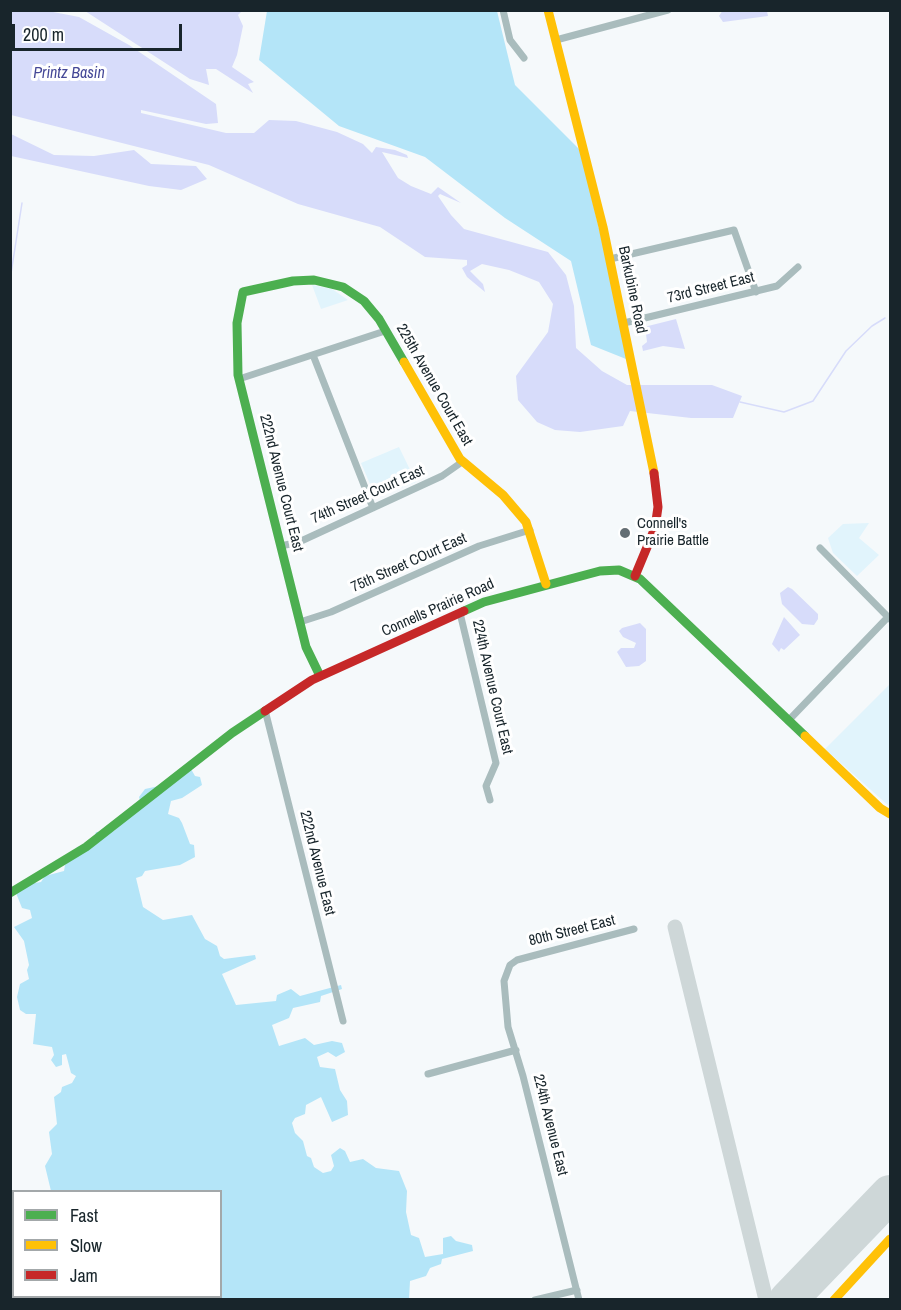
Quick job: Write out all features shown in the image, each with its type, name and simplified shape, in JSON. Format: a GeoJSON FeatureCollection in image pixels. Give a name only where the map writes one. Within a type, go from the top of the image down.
{"type":"FeatureCollection","features":[{"type":"Feature","properties":{"kind":"street"},"geometry":{"type":"LineString","coordinates":[[503,10],[510,40],[524,58]]}},
{"type":"Feature","properties":{"kind":"street","name":"Barkubine Road"},"geometry":{"type":"LineString","coordinates":[[548,10],[610,260],[657,486],[658,507],[648,549],[635,576]]}},
{"type":"Feature","properties":{"kind":"street"},"geometry":{"type":"LineString","coordinates":[[631,10],[635,19]]}},
{"type":"Feature","properties":{"kind":"street"},"geometry":{"type":"LineString","coordinates":[[556,40],[668,10]]}},
{"type":"Feature","properties":{"kind":"street"},"geometry":{"type":"LineString","coordinates":[[610,260],[734,230],[756,292]]}},
{"type":"Feature","properties":{"kind":"street","name":"73rd Street East"},"geometry":{"type":"LineString","coordinates":[[624,323],[777,286],[798,267]]}},
{"type":"Feature","properties":{"kind":"street","name":"222nd Avenue Court East"},"geometry":{"type":"LineString","coordinates":[[320,676],[309,653],[300,622],[239,379],[236,342],[243,292],[303,280],[325,282],[351,291]]}},
{"type":"Feature","properties":{"kind":"street","name":"225th Avenue Court East"},"geometry":{"type":"LineString","coordinates":[[351,291],[370,307],[440,429],[462,462],[513,505],[530,530],[546,584]]}},
{"type":"Feature","properties":{"kind":"street"},"geometry":{"type":"LineString","coordinates":[[239,379],[385,331]]}},
{"type":"Feature","properties":{"kind":"street"},"geometry":{"type":"LineString","coordinates":[[313,355],[373,508]]}},
{"type":"Feature","properties":{"kind":"street","name":"74th Street Court East"},"geometry":{"type":"LineString","coordinates":[[281,546],[298,542],[442,476],[462,462]]}},
{"type":"Feature","properties":{"kind":"street","name":"75th Street COurt East"},"geometry":{"type":"LineString","coordinates":[[300,622],[325,615],[479,546],[530,530]]}},
{"type":"Feature","properties":{"kind":"street"},"geometry":{"type":"LineString","coordinates":[[788,721],[889,618],[820,548]]}},
{"type":"Feature","properties":{"kind":"street","name":"Connells Prairie Road"},"geometry":{"type":"LineString","coordinates":[[10,893],[86,847],[265,710],[320,676],[484,602],[600,571],[618,570],[635,576]]}},
{"type":"Feature","properties":{"kind":"street"},"geometry":{"type":"LineString","coordinates":[[635,576],[880,808],[891,814]]}},
{"type":"Feature","properties":{"kind":"street","name":"224th Avenue Court East"},"geometry":{"type":"LineString","coordinates":[[460,613],[496,763],[486,786],[490,800]]}},
{"type":"Feature","properties":{"kind":"street","name":"222nd Avenue East"},"geometry":{"type":"LineString","coordinates":[[265,710],[343,1022]]}},
{"type":"Feature","properties":{"kind":"street","name":"80th Street East"},"geometry":{"type":"LineString","coordinates":[[517,960],[634,929]]}},
{"type":"Feature","properties":{"kind":"street","name":"224th Avenue East"},"geometry":{"type":"LineString","coordinates":[[517,960],[506,975],[504,988],[508,1027],[516,1050],[579,1299]]}},
{"type":"Feature","properties":{"kind":"street"},"geometry":{"type":"LineString","coordinates":[[428,1074],[516,1050]]}},
{"type":"Feature","properties":{"kind":"street"},"geometry":{"type":"LineString","coordinates":[[834,1299],[891,1239]]}},
{"type":"Feature","properties":{"kind":"street"},"geometry":{"type":"LineString","coordinates":[[535,1299],[577,1290]]}},
{"type":"Feature","properties":{"kind":"shaded area"},"geometry":{"type":"Polygon","coordinates":[[[267,11],[497,11],[515,85],[580,150],[631,361],[591,345],[571,261],[505,218],[425,157],[339,126],[259,60],[267,11]]]}},
{"type":"Feature","properties":{"kind":"shaded area"},"geometry":{"type":"Polygon","coordinates":[[[312,285],[332,289],[348,300],[321,309],[312,285]]]}},
{"type":"Feature","properties":{"kind":"shaded area"},"geometry":{"type":"Polygon","coordinates":[[[399,447],[416,482],[376,498],[361,463],[399,447]]]}},
{"type":"Feature","properties":{"kind":"shaded area"},"geometry":{"type":"Polygon","coordinates":[[[869,523],[859,538],[879,555],[857,576],[833,553],[828,538],[843,524],[869,523]]]}},
{"type":"Feature","properties":{"kind":"shaded area"},"geometry":{"type":"Polygon","coordinates":[[[890,684],[890,807],[825,749],[890,684]]]}},
{"type":"Feature","properties":{"kind":"shaded area"},"geometry":{"type":"Polygon","coordinates":[[[191,769],[195,776],[200,777],[202,785],[182,798],[171,801],[168,814],[179,818],[190,844],[194,845],[195,857],[180,865],[145,871],[142,876],[136,878],[143,907],[163,920],[192,915],[205,939],[217,946],[220,956],[224,959],[255,955],[256,959],[222,974],[236,1005],[276,1001],[277,995],[291,989],[300,996],[341,985],[342,989],[321,996],[320,1002],[293,1008],[289,1018],[272,1025],[279,1046],[305,1038],[314,1045],[332,1041],[342,1043],[345,1052],[336,1057],[328,1052],[317,1057],[320,1067],[335,1069],[340,1090],[347,1101],[348,1115],[332,1122],[321,1097],[306,1105],[305,1114],[295,1118],[292,1123],[314,1167],[323,1173],[331,1171],[334,1166],[331,1155],[340,1148],[345,1151],[350,1162],[363,1159],[376,1168],[399,1171],[407,1191],[406,1212],[411,1235],[419,1238],[425,1257],[443,1254],[443,1238],[451,1236],[456,1241],[472,1245],[473,1251],[442,1259],[441,1264],[430,1268],[426,1276],[410,1281],[409,1299],[11,1300],[12,1250],[12,1298],[222,1298],[222,1190],[51,1190],[45,1166],[52,1154],[49,1132],[57,1124],[54,1097],[61,1092],[62,1087],[72,1083],[76,1076],[71,1073],[66,1054],[62,1055],[62,1065],[56,1067],[51,1060],[54,1055],[52,1047],[33,1044],[36,1014],[26,1014],[20,1010],[17,997],[20,984],[29,979],[27,970],[29,965],[24,941],[14,927],[32,918],[30,910],[22,908],[16,893],[28,884],[41,882],[45,876],[64,871],[65,865],[73,858],[77,847],[92,843],[96,832],[114,831],[141,804],[139,797],[145,789],[159,786],[191,769]]]}},
{"type":"Feature","properties":{"kind":"water"},"geometry":{"type":"Polygon","coordinates":[[[723,10],[767,11],[768,16],[723,22],[719,16],[723,10]]]}},
{"type":"Feature","properties":{"kind":"water","name":"Printz Basin"},"geometry":{"type":"Polygon","coordinates":[[[11,11],[48,11],[79,17],[129,45],[216,104],[218,123],[206,124],[141,110],[141,113],[226,133],[254,133],[269,120],[296,121],[337,132],[363,144],[372,153],[376,147],[395,150],[407,155],[408,158],[382,152],[398,178],[431,194],[438,187],[461,203],[440,194],[438,196],[464,229],[548,252],[566,275],[574,306],[576,348],[602,371],[627,385],[712,385],[742,396],[733,418],[691,418],[630,411],[623,426],[580,432],[555,430],[537,422],[518,400],[516,376],[548,332],[553,304],[539,282],[509,270],[482,264],[470,271],[483,284],[485,292],[467,277],[462,268],[467,265],[467,260],[425,257],[380,227],[298,204],[209,165],[11,115],[11,11]]]}},
{"type":"Feature","properties":{"kind":"water","name":"Printz Basin"},"geometry":{"type":"Polygon","coordinates":[[[85,11],[242,11],[238,15],[243,26],[232,67],[254,82],[248,84],[253,93],[216,69],[206,69],[209,85],[190,79],[85,11]]]}},
{"type":"Feature","properties":{"kind":"water"},"geometry":{"type":"Polygon","coordinates":[[[11,134],[54,155],[94,156],[134,150],[151,164],[196,166],[207,179],[181,190],[149,186],[11,156],[11,134]]]}},
{"type":"Feature","properties":{"kind":"water"},"geometry":{"type":"Polygon","coordinates":[[[676,319],[685,349],[663,346],[643,351],[642,346],[647,342],[646,334],[638,331],[640,328],[676,319]]]}},
{"type":"Feature","properties":{"kind":"water"},"geometry":{"type":"Polygon","coordinates":[[[788,587],[818,614],[814,625],[802,624],[782,604],[780,593],[788,587]]]}},
{"type":"Feature","properties":{"kind":"water"},"geometry":{"type":"Polygon","coordinates":[[[784,617],[800,635],[784,650],[781,648],[779,652],[772,644],[784,617]]]}},
{"type":"Feature","properties":{"kind":"water"},"geometry":{"type":"Polygon","coordinates":[[[640,623],[646,629],[646,661],[639,666],[626,667],[617,652],[621,648],[634,648],[636,643],[623,637],[619,631],[640,623]]]}},
{"type":"Feature","properties":{"kind":"waterway"},"geometry":{"type":"LineString","coordinates":[[10,280],[22,203]]}},
{"type":"Feature","properties":{"kind":"waterway"},"geometry":{"type":"LineString","coordinates":[[740,402],[784,412],[813,401],[846,351],[872,326],[885,318]]}},
{"type":"Feature","properties":{"kind":"taxiway"},"geometry":{"type":"LineString","coordinates":[[675,927],[766,1300]]}},
{"type":"Feature","properties":{"kind":"runway"},"geometry":{"type":"LineString","coordinates":[[788,1300],[890,1194]]}},
{"type":"Feature","properties":{"kind":"traffic: fast"},"geometry":{"type":"LineString","coordinates":[[320,676],[306,647],[238,375],[237,323],[243,292],[293,281],[314,280],[343,287],[364,301],[379,319],[404,362]]}},
{"type":"Feature","properties":{"kind":"traffic: fast"},"geometry":{"type":"LineString","coordinates":[[464,611],[484,602],[600,571],[619,570],[640,579],[805,736]]}},
{"type":"Feature","properties":{"kind":"traffic: fast"},"geometry":{"type":"LineString","coordinates":[[10,893],[86,847],[232,733],[265,711]]}},
{"type":"Feature","properties":{"kind":"traffic: slow"},"geometry":{"type":"LineString","coordinates":[[548,10],[603,227],[654,473]]}},
{"type":"Feature","properties":{"kind":"traffic: slow"},"geometry":{"type":"LineString","coordinates":[[404,362],[460,459],[503,495],[526,522],[546,584]]}},
{"type":"Feature","properties":{"kind":"traffic: slow"},"geometry":{"type":"LineString","coordinates":[[805,736],[880,808],[890,814]]}},
{"type":"Feature","properties":{"kind":"traffic: slow"},"geometry":{"type":"LineString","coordinates":[[834,1300],[890,1239]]}},
{"type":"Feature","properties":{"kind":"traffic: jam"},"geometry":{"type":"LineString","coordinates":[[635,576],[655,528],[658,507],[654,473]]}},
{"type":"Feature","properties":{"kind":"traffic: jam"},"geometry":{"type":"LineString","coordinates":[[265,711],[312,680],[464,611]]}},
{"type":"Feature","properties":{"kind":"place","name":"Connell's Prairie Battle"},"geometry":{"type":"Point","coordinates":[625,533]}}]}
